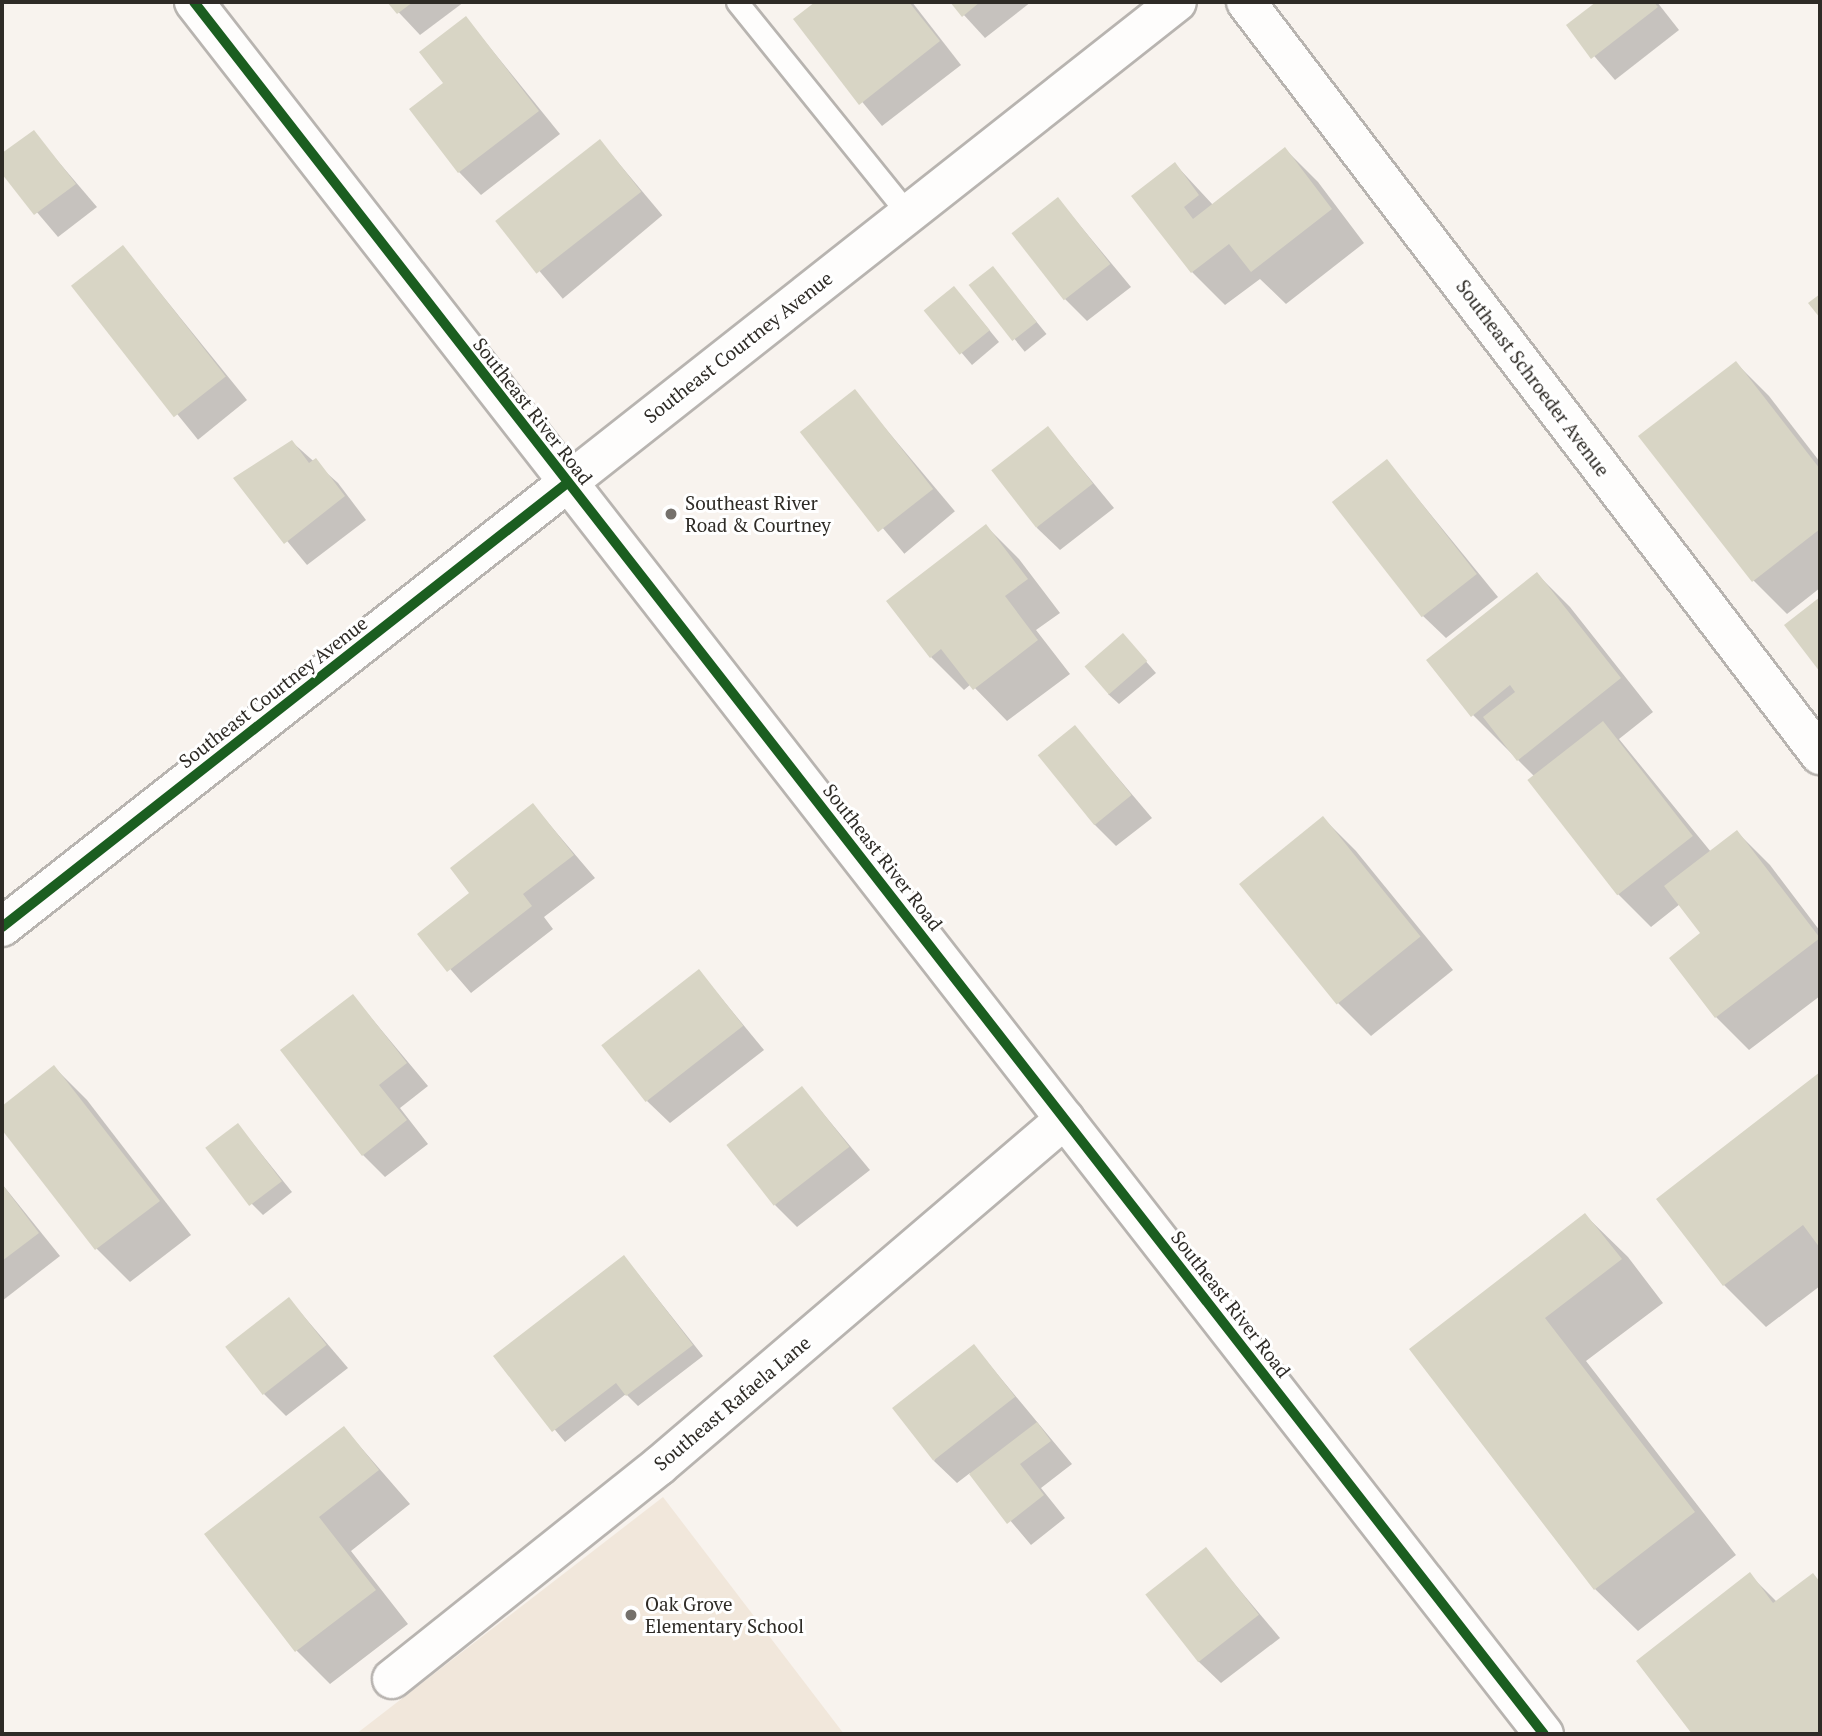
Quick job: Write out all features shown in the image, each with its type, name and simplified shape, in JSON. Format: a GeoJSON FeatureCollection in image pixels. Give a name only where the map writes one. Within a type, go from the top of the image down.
{"type":"FeatureCollection","features":[{"type":"Feature","properties":{"kind":"street","name":"Southeast River Road"},"geometry":{"type":"LineString","coordinates":[[194,2],[566,484],[1544,1734]]}},
{"type":"Feature","properties":{"kind":"street","name":"Southeast Courtney Avenue"},"geometry":{"type":"LineString","coordinates":[[2,928],[1177,2]]}},
{"type":"Feature","properties":{"kind":"street","name":"Southeast Schroeder Avenue"},"geometry":{"type":"LineString","coordinates":[[1246,2],[1820,755]]}},
{"type":"Feature","properties":{"kind":"street","name":"Southeast Rafaela Lane"},"geometry":{"type":"LineString","coordinates":[[392,1679],[659,1466],[1065,1119]]}},
{"type":"Feature","properties":{"kind":"lane"},"geometry":{"type":"LineString","coordinates":[[737,2],[907,213]]}},
{"type":"Feature","properties":{"kind":"shaded area","name":"Oak Grove Elementary School"},"geometry":{"type":"Polygon","coordinates":[[[663,1497],[844,1734],[356,1734],[663,1497]]]}},
{"type":"Feature","properties":{"kind":"building"},"geometry":{"type":"Polygon","coordinates":[[[387,2],[413,2],[397,14],[387,2]]]}},
{"type":"Feature","properties":{"kind":"building"},"geometry":{"type":"Polygon","coordinates":[[[815,2],[909,2],[940,41],[859,105],[793,19],[815,2]]]}},
{"type":"Feature","properties":{"kind":"building"},"geometry":{"type":"Polygon","coordinates":[[[950,2],[980,2],[962,17],[950,2]]]}},
{"type":"Feature","properties":{"kind":"building"},"geometry":{"type":"Polygon","coordinates":[[[1596,2],[1654,2],[1658,7],[1591,59],[1566,25],[1596,2]]]}},
{"type":"Feature","properties":{"kind":"building"},"geometry":{"type":"Polygon","coordinates":[[[466,16],[539,111],[458,173],[409,109],[443,83],[419,52],[466,16]]]}},
{"type":"Feature","properties":{"kind":"building"},"geometry":{"type":"Polygon","coordinates":[[[34,130],[76,184],[34,215],[2,174],[2,153],[34,130]]]}},
{"type":"Feature","properties":{"kind":"building"},"geometry":{"type":"Polygon","coordinates":[[[600,139],[641,192],[536,274],[495,221],[600,139]]]}},
{"type":"Feature","properties":{"kind":"building"},"geometry":{"type":"Polygon","coordinates":[[[1285,147],[1332,209],[1251,272],[1229,244],[1191,273],[1131,196],[1175,162],[1199,195],[1184,207],[1193,219],[1285,147]]]}},
{"type":"Feature","properties":{"kind":"building"},"geometry":{"type":"Polygon","coordinates":[[[1058,197],[1110,264],[1064,300],[1012,233],[1058,197]]]}},
{"type":"Feature","properties":{"kind":"building"},"geometry":{"type":"Polygon","coordinates":[[[123,245],[226,377],[174,417],[71,286],[123,245]]]}},
{"type":"Feature","properties":{"kind":"building"},"geometry":{"type":"Polygon","coordinates":[[[993,266],[1037,322],[1012,341],[969,285],[993,266]]]}},
{"type":"Feature","properties":{"kind":"building"},"geometry":{"type":"Polygon","coordinates":[[[954,286],[990,330],[960,355],[924,311],[954,286]]]}},
{"type":"Feature","properties":{"kind":"building"},"geometry":{"type":"Polygon","coordinates":[[[1820,294],[1820,318],[1808,303],[1820,294]]]}},
{"type":"Feature","properties":{"kind":"building"},"geometry":{"type":"Polygon","coordinates":[[[1736,361],[1820,469],[1820,529],[1752,582],[1638,436],[1736,361]]]}},
{"type":"Feature","properties":{"kind":"building"},"geometry":{"type":"Polygon","coordinates":[[[855,389],[933,489],[878,532],[800,432],[855,389]]]}},
{"type":"Feature","properties":{"kind":"building"},"geometry":{"type":"Polygon","coordinates":[[[1048,426],[1093,484],[1036,528],[991,470],[1048,426]]]}},
{"type":"Feature","properties":{"kind":"building"},"geometry":{"type":"Polygon","coordinates":[[[292,440],[309,463],[316,458],[345,496],[284,544],[233,478],[292,440]]]}},
{"type":"Feature","properties":{"kind":"building"},"geometry":{"type":"Polygon","coordinates":[[[1387,459],[1477,574],[1422,617],[1332,502],[1387,459]]]}},
{"type":"Feature","properties":{"kind":"building"},"geometry":{"type":"Polygon","coordinates":[[[986,524],[1028,579],[1005,596],[1038,640],[973,690],[941,649],[930,658],[886,601],[986,524]]]}},
{"type":"Feature","properties":{"kind":"building"},"geometry":{"type":"Polygon","coordinates":[[[1537,572],[1621,678],[1517,761],[1483,717],[1515,692],[1510,685],[1471,717],[1426,660],[1537,572]]]}},
{"type":"Feature","properties":{"kind":"building"},"geometry":{"type":"Polygon","coordinates":[[[1820,597],[1820,672],[1784,625],[1820,597]]]}},
{"type":"Feature","properties":{"kind":"building"},"geometry":{"type":"Polygon","coordinates":[[[1123,633],[1147,661],[1109,694],[1085,666],[1123,633]]]}},
{"type":"Feature","properties":{"kind":"building"},"geometry":{"type":"Polygon","coordinates":[[[1603,721],[1693,836],[1617,895],[1527,780],[1603,721]]]}},
{"type":"Feature","properties":{"kind":"building"},"geometry":{"type":"Polygon","coordinates":[[[1075,725],[1132,795],[1094,825],[1038,755],[1075,725]]]}},
{"type":"Feature","properties":{"kind":"building"},"geometry":{"type":"Polygon","coordinates":[[[533,803],[574,855],[523,894],[532,906],[447,972],[417,934],[469,893],[450,868],[533,803]]]}},
{"type":"Feature","properties":{"kind":"building"},"geometry":{"type":"Polygon","coordinates":[[[1323,816],[1421,936],[1337,1004],[1239,884],[1323,816]]]}},
{"type":"Feature","properties":{"kind":"building"},"geometry":{"type":"Polygon","coordinates":[[[1737,830],[1820,938],[1715,1018],[1669,958],[1700,933],[1664,886],[1737,830]]]}},
{"type":"Feature","properties":{"kind":"building"},"geometry":{"type":"Polygon","coordinates":[[[699,969],[743,1026],[646,1102],[601,1045],[699,969]]]}},
{"type":"Feature","properties":{"kind":"building"},"geometry":{"type":"Polygon","coordinates":[[[353,994],[407,1063],[379,1085],[407,1120],[362,1156],[280,1050],[353,994]]]}},
{"type":"Feature","properties":{"kind":"building"},"geometry":{"type":"Polygon","coordinates":[[[54,1065],[160,1201],[95,1250],[2,1130],[2,1106],[54,1065]]]}},
{"type":"Feature","properties":{"kind":"building"},"geometry":{"type":"Polygon","coordinates":[[[1820,1072],[1820,1248],[1803,1225],[1723,1286],[1656,1199],[1820,1072]]]}},
{"type":"Feature","properties":{"kind":"building"},"geometry":{"type":"Polygon","coordinates":[[[802,1086],[849,1147],[774,1206],[726,1145],[802,1086]]]}},
{"type":"Feature","properties":{"kind":"building"},"geometry":{"type":"Polygon","coordinates":[[[238,1123],[282,1181],[249,1206],[205,1148],[238,1123]]]}},
{"type":"Feature","properties":{"kind":"building"},"geometry":{"type":"Polygon","coordinates":[[[2,1184],[39,1233],[2,1261],[2,1184]]]}},
{"type":"Feature","properties":{"kind":"building"},"geometry":{"type":"Polygon","coordinates":[[[1585,1213],[1622,1259],[1545,1318],[1695,1512],[1594,1590],[1409,1349],[1585,1213]]]}},
{"type":"Feature","properties":{"kind":"building"},"geometry":{"type":"Polygon","coordinates":[[[624,1255],[693,1345],[626,1396],[616,1383],[552,1432],[493,1356],[624,1255]]]}},
{"type":"Feature","properties":{"kind":"building"},"geometry":{"type":"Polygon","coordinates":[[[289,1297],[327,1345],[263,1395],[225,1347],[289,1297]]]}},
{"type":"Feature","properties":{"kind":"building"},"geometry":{"type":"Polygon","coordinates":[[[974,1344],[1015,1397],[933,1461],[892,1408],[974,1344]]]}},
{"type":"Feature","properties":{"kind":"building"},"geometry":{"type":"Polygon","coordinates":[[[1037,1422],[1051,1441],[1020,1464],[1044,1495],[1007,1524],[969,1474],[1037,1422]]]}},
{"type":"Feature","properties":{"kind":"building"},"geometry":{"type":"Polygon","coordinates":[[[344,1426],[379,1470],[319,1517],[376,1590],[295,1652],[204,1534],[344,1426]]]}},
{"type":"Feature","properties":{"kind":"building"},"geometry":{"type":"Polygon","coordinates":[[[1206,1547],[1259,1615],[1198,1662],[1145,1594],[1206,1547]]]}},
{"type":"Feature","properties":{"kind":"building"},"geometry":{"type":"Polygon","coordinates":[[[1750,1572],[1773,1603],[1813,1573],[1820,1582],[1820,1734],[1692,1734],[1636,1661],[1750,1572]]]}},
{"type":"Feature","properties":{"kind":"cycle path"},"geometry":{"type":"LineString","coordinates":[[194,2],[1544,1734]]}},
{"type":"Feature","properties":{"kind":"cycle path"},"geometry":{"type":"LineString","coordinates":[[2,927],[566,484]]}},
{"type":"Feature","properties":{"kind":"place","name":"Southeast River Road & Courtney"},"geometry":{"type":"Point","coordinates":[671,514]}},
{"type":"Feature","properties":{"kind":"place","name":"Oak Grove Elementary School"},"geometry":{"type":"Point","coordinates":[631,1615]}}]}
